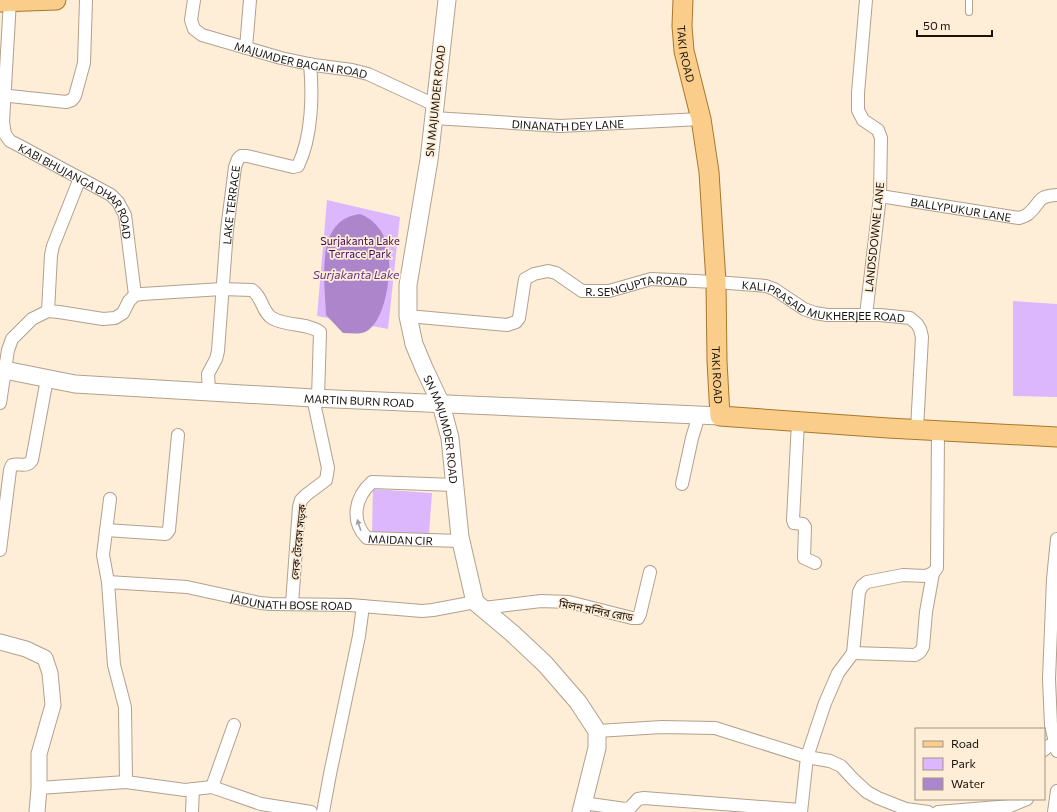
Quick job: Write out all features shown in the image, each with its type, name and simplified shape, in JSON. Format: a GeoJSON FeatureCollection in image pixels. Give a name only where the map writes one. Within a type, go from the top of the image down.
{"type":"FeatureCollection","features":[{"type":"Feature","properties":{"kind":"main road"},"geometry":{"type":"LineString","coordinates":[[7,1],[56,0]]}},
{"type":"Feature","properties":{"kind":"main road","name":"SN MAJUMDER ROAD"},"geometry":{"type":"LineString","coordinates":[[447,0],[429,160],[408,285],[408,316],[414,344],[441,404],[450,438],[460,541],[480,605]]}},
{"type":"Feature","properties":{"kind":"main road","name":"TAKI ROAD"},"geometry":{"type":"LineString","coordinates":[[683,0],[682,26],[684,51],[701,119],[709,172],[716,282],[717,361],[720,416],[742,419],[917,430],[1057,437]]}},
{"type":"Feature","properties":{"kind":"main road","name":"MARTIN BURN ROAD"},"geometry":{"type":"LineString","coordinates":[[3,370],[75,384],[316,398],[720,416]]}},
{"type":"Feature","properties":{"kind":"main road"},"geometry":{"type":"LineString","coordinates":[[480,605],[552,671],[578,702],[597,731],[597,748],[582,807]]}},
{"type":"Feature","properties":{"kind":"street"},"geometry":{"type":"LineString","coordinates":[[2,96],[66,102],[72,100],[75,96],[84,63],[86,0]]}},
{"type":"Feature","properties":{"kind":"street","name":"MAJUMDER BAGAN ROAD"},"geometry":{"type":"LineString","coordinates":[[194,0],[191,20],[194,29],[202,35],[281,58],[368,74],[435,111]]}},
{"type":"Feature","properties":{"kind":"street"},"geometry":{"type":"LineString","coordinates":[[246,48],[250,0]]}},
{"type":"Feature","properties":{"kind":"street","name":"LANDSDOWNE LANE"},"geometry":{"type":"LineString","coordinates":[[866,0],[858,93],[858,110],[863,120],[878,130],[881,138],[880,196],[866,315]]}},
{"type":"Feature","properties":{"kind":"street","name":"KABI BHUJANGA DHAR ROAD"},"geometry":{"type":"LineString","coordinates":[[7,1],[2,96],[5,134],[10,140],[111,195],[122,208],[125,214],[135,296]]}},
{"type":"Feature","properties":{"kind":"street","name":"LAKE TERRACE"},"geometry":{"type":"LineString","coordinates":[[209,392],[208,374],[216,359],[218,351],[222,290],[234,173],[238,159],[241,156],[247,156],[293,167],[298,166],[302,156],[310,115],[312,86],[310,64]]}},
{"type":"Feature","properties":{"kind":"street","name":"DINANATH DEY LANE"},"geometry":{"type":"LineString","coordinates":[[435,111],[560,126],[701,119]]}},
{"type":"Feature","properties":{"kind":"street"},"geometry":{"type":"LineString","coordinates":[[48,311],[51,256],[53,246],[80,178]]}},
{"type":"Feature","properties":{"kind":"street","name":"BALLYPUKUR LANE"},"geometry":{"type":"LineString","coordinates":[[880,196],[1019,218],[1028,214],[1038,200],[1045,195],[1057,194]]}},
{"type":"Feature","properties":{"kind":"street","name":"R. SENGUPTA ROAD"},"geometry":{"type":"LineString","coordinates":[[408,316],[507,325],[516,322],[519,318],[525,279],[534,274],[548,271],[556,273],[582,292],[609,291],[651,278],[716,282]]}},
{"type":"Feature","properties":{"kind":"street","name":"KALI PRASAD MUKHERJEE ROAD"},"geometry":{"type":"LineString","coordinates":[[716,282],[766,286],[774,289],[804,309],[816,313],[828,315],[866,315],[910,318],[917,324],[922,337],[917,430]]}},
{"type":"Feature","properties":{"kind":"street"},"geometry":{"type":"LineString","coordinates":[[0,403],[3,370],[12,339],[32,319],[48,311],[103,319],[116,318],[123,313],[129,301],[135,296],[142,294],[222,290],[252,290],[256,292],[269,316],[280,322],[312,327],[320,332],[316,398]]}},
{"type":"Feature","properties":{"kind":"street"},"geometry":{"type":"LineString","coordinates":[[0,550],[10,470],[12,465],[26,465],[32,460],[47,379]]}},
{"type":"Feature","properties":{"kind":"street","name":"লেক টেরেস সড়ক"},"geometry":{"type":"LineString","coordinates":[[292,604],[299,507],[301,500],[326,480],[328,475],[316,398]]}},
{"type":"Feature","properties":{"kind":"street"},"geometry":{"type":"LineString","coordinates":[[682,484],[692,438],[699,415]]}},
{"type":"Feature","properties":{"kind":"street"},"geometry":{"type":"LineString","coordinates":[[798,422],[792,520],[794,523],[803,524],[804,558],[815,562]]}},
{"type":"Feature","properties":{"kind":"street"},"geometry":{"type":"LineString","coordinates":[[582,807],[630,810],[638,799],[644,798],[720,808],[801,811],[807,757],[825,703],[838,673],[853,653],[862,586],[867,582],[903,575],[926,576],[933,573],[937,568],[938,431]]}},
{"type":"Feature","properties":{"kind":"street"},"geometry":{"type":"LineString","coordinates":[[106,530],[166,534],[169,530],[170,523],[178,435]]}},
{"type":"Feature","properties":{"kind":"street","name":"MAIDAN CIR"},"geometry":{"type":"LineString","coordinates":[[455,485],[372,482],[363,491],[356,512],[359,527],[367,538],[460,541]]}},
{"type":"Feature","properties":{"kind":"street"},"geometry":{"type":"LineString","coordinates":[[110,499],[102,555],[108,582],[114,665],[125,707],[126,782]]}},
{"type":"Feature","properties":{"kind":"street"},"geometry":{"type":"LineString","coordinates":[[1045,749],[1048,746],[1056,747],[1051,725],[1050,679],[1057,539]]}},
{"type":"Feature","properties":{"kind":"street","name":"মিলন মন্দির রোড"},"geometry":{"type":"LineString","coordinates":[[480,605],[541,601],[568,602],[632,618],[638,618],[650,572]]}},
{"type":"Feature","properties":{"kind":"street"},"geometry":{"type":"LineString","coordinates":[[853,653],[915,655],[920,652],[923,647],[926,612],[933,573]]}},
{"type":"Feature","properties":{"kind":"street","name":"JADUNATH BOSE ROAD"},"geometry":{"type":"LineString","coordinates":[[108,582],[187,587],[260,603],[363,606],[422,611],[480,605]]}},
{"type":"Feature","properties":{"kind":"street"},"geometry":{"type":"LineString","coordinates":[[323,812],[359,636],[363,606]]}},
{"type":"Feature","properties":{"kind":"street"},"geometry":{"type":"LineString","coordinates":[[0,642],[26,649],[45,658],[50,673],[53,704],[39,754],[37,812]]}},
{"type":"Feature","properties":{"kind":"street"},"geometry":{"type":"LineString","coordinates":[[212,787],[234,725]]}},
{"type":"Feature","properties":{"kind":"street"},"geometry":{"type":"LineString","coordinates":[[597,731],[662,727],[715,728],[807,757],[830,761],[841,766],[867,792],[878,798],[906,809],[928,812]]}},
{"type":"Feature","properties":{"kind":"street"},"geometry":{"type":"LineString","coordinates":[[39,788],[126,782],[185,790],[212,787],[273,809],[311,812]]}},
{"type":"Feature","properties":{"kind":"street"},"geometry":{"type":"LineString","coordinates":[[192,812],[193,789]]}},
{"type":"Feature","properties":{"kind":"street"},"geometry":{"type":"LineString","coordinates":[[1054,812],[1057,790]]}},
{"type":"Feature","properties":{"kind":"street"},"geometry":{"type":"LineString","coordinates":[[938,812],[1010,806],[1025,800]]}},
{"type":"Feature","properties":{"kind":"lane"},"geometry":{"type":"LineString","coordinates":[[969,0],[969,12]]}},
{"type":"Feature","properties":{"kind":"green space","name":"Surjakanta Lake"},"geometry":{"type":"Polygon","coordinates":[[[327,200],[400,217],[388,329],[317,316],[327,200]]]}},
{"type":"Feature","properties":{"kind":"green space"},"geometry":{"type":"Polygon","coordinates":[[[1013,301],[1057,304],[1057,397],[1013,396],[1013,301]]]}},
{"type":"Feature","properties":{"kind":"green space"},"geometry":{"type":"Polygon","coordinates":[[[373,489],[432,493],[429,534],[372,532],[373,489]]]}},
{"type":"Feature","properties":{"kind":"water","name":"Surjakanta Lake"},"geometry":{"type":"Polygon","coordinates":[[[360,214],[374,222],[385,240],[389,254],[389,278],[384,304],[374,325],[362,333],[343,333],[326,315],[324,286],[325,254],[329,239],[335,227],[345,218],[360,214]]]}},
{"type":"Feature","properties":{"kind":"park label","name":"Surjakanta Lake Terrace Park"},"geometry":{"type":"Point","coordinates":[360,246]}}]}
